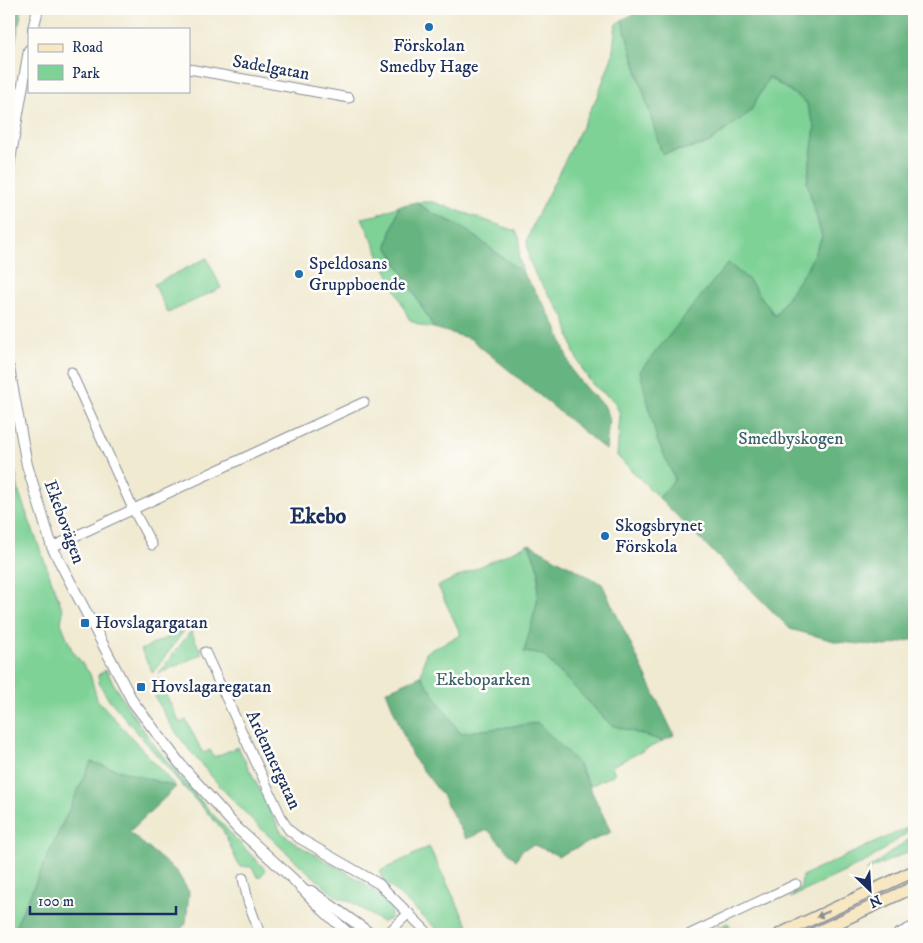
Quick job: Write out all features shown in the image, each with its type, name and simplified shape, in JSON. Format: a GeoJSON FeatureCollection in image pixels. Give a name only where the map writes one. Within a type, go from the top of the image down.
{"type":"FeatureCollection","features":[{"type":"Feature","properties":{"kind":"main road"},"geometry":{"type":"LineString","coordinates":[[780,934],[914,871]]}},
{"type":"Feature","properties":{"kind":"main road"},"geometry":{"type":"LineString","coordinates":[[813,934],[914,887]]}},
{"type":"Feature","properties":{"kind":"street"},"geometry":{"type":"LineString","coordinates":[[33,28],[38,9]]}},
{"type":"Feature","properties":{"kind":"street"},"geometry":{"type":"LineString","coordinates":[[9,166],[28,56]]}},
{"type":"Feature","properties":{"kind":"street","name":"Sadelgatan"},"geometry":{"type":"LineString","coordinates":[[190,69],[349,98]]}},
{"type":"Feature","properties":{"kind":"street","name":"Ekebovägen"},"geometry":{"type":"LineString","coordinates":[[9,368],[27,465],[52,547],[133,702],[181,765],[237,828],[349,934]]}},
{"type":"Feature","properties":{"kind":"street"},"geometry":{"type":"LineString","coordinates":[[71,372],[132,509],[152,545]]}},
{"type":"Feature","properties":{"kind":"street"},"geometry":{"type":"LineString","coordinates":[[52,547],[364,402]]}},
{"type":"Feature","properties":{"kind":"street","name":"Ardennergatan"},"geometry":{"type":"LineString","coordinates":[[205,652],[242,735],[289,830],[299,838],[379,884],[429,934]]}},
{"type":"Feature","properties":{"kind":"street"},"geometry":{"type":"LineString","coordinates":[[242,878],[260,934]]}},
{"type":"Feature","properties":{"kind":"street","name":"Ekebovägen"},"geometry":{"type":"LineString","coordinates":[[294,880],[371,934]]}},
{"type":"Feature","properties":{"kind":"street"},"geometry":{"type":"LineString","coordinates":[[690,934],[796,884]]}},
{"type":"Feature","properties":{"kind":"street"},"geometry":{"type":"LineString","coordinates":[[387,934],[409,913]]}},
{"type":"Feature","properties":{"kind":"street"},"geometry":{"type":"LineString","coordinates":[[898,934],[914,926]]}},
{"type":"Feature","properties":{"kind":"green space"},"geometry":{"type":"Polygon","coordinates":[[[9,9],[22,9],[9,74],[9,9]]]}},
{"type":"Feature","properties":{"kind":"green space","name":"Smedbyskogen"},"geometry":{"type":"Polygon","coordinates":[[[643,9],[914,9],[914,639],[886,646],[838,642],[790,629],[659,498],[675,479],[657,440],[640,371],[728,263],[749,280],[775,316],[809,265],[822,237],[807,182],[815,128],[806,102],[769,77],[750,112],[707,144],[662,154],[622,20],[643,9]]]}},
{"type":"Feature","properties":{"kind":"green space"},"geometry":{"type":"Polygon","coordinates":[[[622,20],[662,154],[707,144],[750,112],[768,77],[806,102],[815,128],[807,182],[822,237],[809,265],[775,316],[749,280],[728,264],[699,300],[657,440],[675,479],[659,498],[617,456],[620,414],[614,401],[593,385],[584,372],[574,353],[565,318],[536,276],[529,259],[527,241],[534,222],[597,97],[612,57],[616,24],[622,20]]]}},
{"type":"Feature","properties":{"kind":"green space"},"geometry":{"type":"Polygon","coordinates":[[[416,202],[433,202],[516,231],[520,239],[519,258],[523,273],[463,227],[432,213],[416,202]]]}},
{"type":"Feature","properties":{"kind":"green space"},"geometry":{"type":"Polygon","coordinates":[[[416,202],[432,213],[463,227],[523,273],[543,303],[557,329],[572,371],[588,391],[604,405],[609,417],[606,450],[471,339],[434,328],[387,246],[399,206],[416,202]]]}},
{"type":"Feature","properties":{"kind":"green space"},"geometry":{"type":"Polygon","coordinates":[[[399,206],[387,246],[434,328],[421,326],[409,319],[362,218],[377,215],[399,206]]]}},
{"type":"Feature","properties":{"kind":"green space"},"geometry":{"type":"Polygon","coordinates":[[[207,258],[221,288],[168,313],[154,284],[207,258]]]}},
{"type":"Feature","properties":{"kind":"green space"},"geometry":{"type":"Polygon","coordinates":[[[9,438],[19,493],[63,611],[61,623],[72,650],[90,674],[97,699],[176,787],[91,762],[12,934],[9,934],[9,438]]]}},
{"type":"Feature","properties":{"kind":"green space","name":"Ekeboparken"},"geometry":{"type":"Polygon","coordinates":[[[529,544],[539,571],[537,603],[524,652],[543,655],[611,725],[663,741],[612,766],[615,774],[590,786],[578,763],[538,723],[460,733],[421,676],[426,652],[461,635],[438,586],[529,544]]]}},
{"type":"Feature","properties":{"kind":"green space"},"geometry":{"type":"Polygon","coordinates":[[[529,544],[602,584],[674,735],[663,741],[611,725],[543,655],[524,652],[537,603],[539,571],[529,544]]]}},
{"type":"Feature","properties":{"kind":"green space"},"geometry":{"type":"Polygon","coordinates":[[[186,628],[153,673],[141,650],[186,628]]]}},
{"type":"Feature","properties":{"kind":"green space"},"geometry":{"type":"Polygon","coordinates":[[[191,631],[202,654],[158,674],[191,631]]]}},
{"type":"Feature","properties":{"kind":"green space"},"geometry":{"type":"Polygon","coordinates":[[[106,670],[122,698],[179,776],[266,870],[259,878],[251,867],[239,866],[223,830],[107,697],[99,683],[98,675],[106,670]]]}},
{"type":"Feature","properties":{"kind":"green space"},"geometry":{"type":"Polygon","coordinates":[[[421,676],[460,733],[538,723],[578,763],[611,832],[559,856],[534,845],[522,850],[516,860],[488,830],[466,839],[442,795],[412,756],[386,691],[421,676]]]}},
{"type":"Feature","properties":{"kind":"green space"},"geometry":{"type":"Polygon","coordinates":[[[158,678],[180,723],[186,720],[203,753],[210,750],[214,757],[238,747],[281,832],[298,845],[363,882],[388,903],[392,911],[390,919],[382,922],[351,902],[337,897],[271,838],[229,796],[190,751],[170,724],[155,697],[159,687],[158,678]]]}},
{"type":"Feature","properties":{"kind":"green space"},"geometry":{"type":"Polygon","coordinates":[[[91,762],[176,787],[129,832],[177,872],[189,892],[186,924],[175,934],[12,934],[91,762]]]}},
{"type":"Feature","properties":{"kind":"green space"},"geometry":{"type":"Polygon","coordinates":[[[914,811],[914,828],[869,860],[790,898],[801,886],[802,876],[911,826],[907,815],[914,811]]]}},
{"type":"Feature","properties":{"kind":"green space"},"geometry":{"type":"Polygon","coordinates":[[[914,835],[914,849],[866,871],[914,835]]]}},
{"type":"Feature","properties":{"kind":"green space"},"geometry":{"type":"Polygon","coordinates":[[[429,847],[472,934],[442,934],[382,879],[380,871],[429,847]]]}},
{"type":"Feature","properties":{"kind":"green space"},"geometry":{"type":"Polygon","coordinates":[[[728,923],[734,934],[704,934],[728,923]]]}},
{"type":"Feature","properties":{"kind":"place","name":"Förskolan Smedby Hage"},"geometry":{"type":"Point","coordinates":[429,27]}},
{"type":"Feature","properties":{"kind":"place","name":"Speldosans Gruppboende"},"geometry":{"type":"Point","coordinates":[299,274]}},
{"type":"Feature","properties":{"kind":"place","name":"Skogsbrynet Förskola"},"geometry":{"type":"Point","coordinates":[605,536]}},
{"type":"Feature","properties":{"kind":"place","name":"Hovslagargatan"},"geometry":{"type":"Point","coordinates":[85,623]}},
{"type":"Feature","properties":{"kind":"place","name":"Hovslagaregatan"},"geometry":{"type":"Point","coordinates":[141,687]}},
{"type":"Feature","properties":{"kind":"district","name":"Ekebo"},"geometry":{"type":"Point","coordinates":[318,516]}}]}
